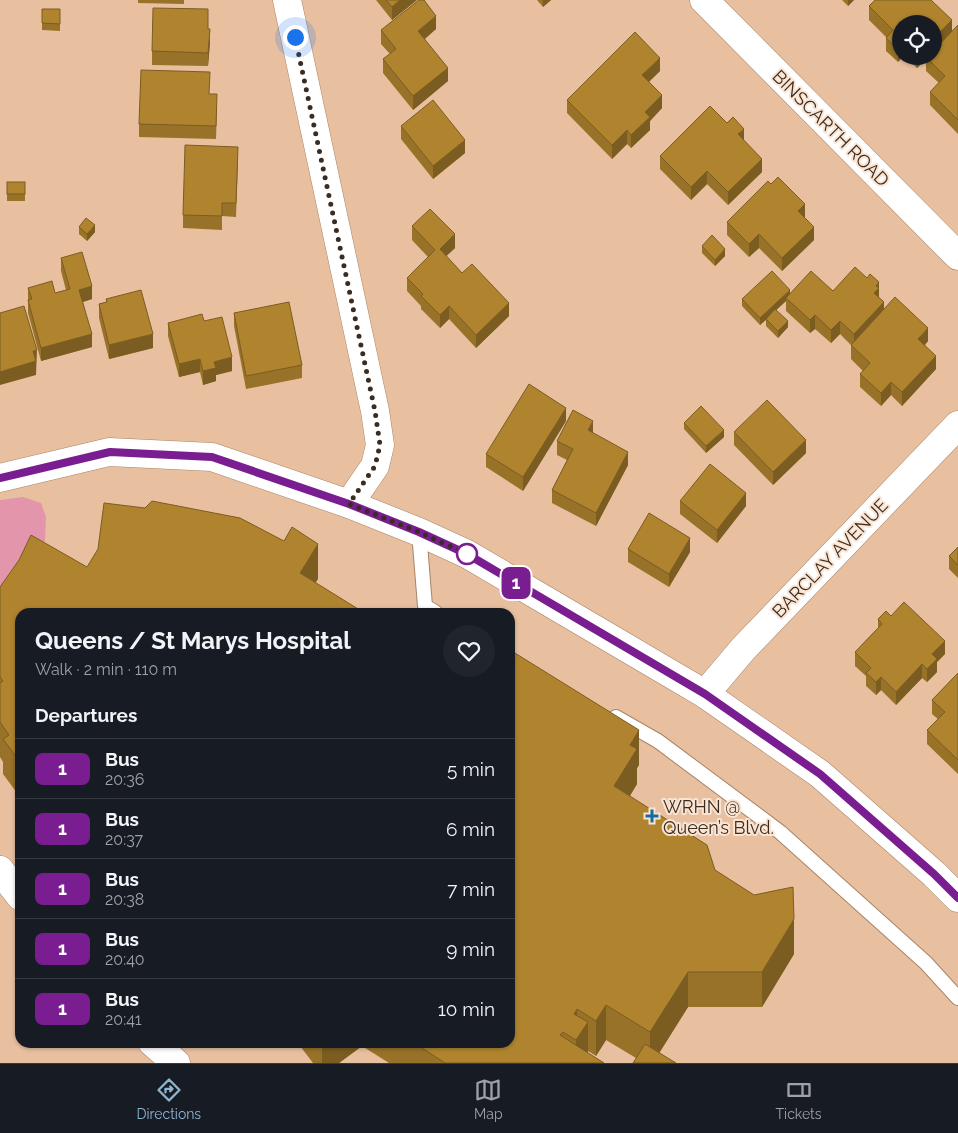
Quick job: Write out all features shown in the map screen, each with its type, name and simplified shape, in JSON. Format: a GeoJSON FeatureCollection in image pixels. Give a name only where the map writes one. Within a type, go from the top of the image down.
{"type":"FeatureCollection","features":[{"type":"Feature","properties":{"kind":"street"},"geometry":{"type":"LineString","coordinates":[[287,0],[375,411],[380,445],[375,466],[349,504]]}},
{"type":"Feature","properties":{"kind":"street","name":"BINSCARTH ROAD"},"geometry":{"type":"LineString","coordinates":[[704,0],[958,256]]}},
{"type":"Feature","properties":{"kind":"street","name":"BARCLAY AVENUE"},"geometry":{"type":"LineString","coordinates":[[705,694],[743,650],[958,425]]}},
{"type":"Feature","properties":{"kind":"street"},"geometry":{"type":"LineString","coordinates":[[0,478],[110,452],[212,457],[349,504],[419,532],[467,554],[705,694],[820,774],[934,874],[958,898]]}},
{"type":"Feature","properties":{"kind":"street"},"geometry":{"type":"LineString","coordinates":[[0,870],[15,890]]}},
{"type":"Feature","properties":{"kind":"street"},"geometry":{"type":"LineString","coordinates":[[159,1048],[176,1063]]}},
{"type":"Feature","properties":{"kind":"lane"},"geometry":{"type":"LineString","coordinates":[[419,532],[425,606],[428,608]]}},
{"type":"Feature","properties":{"kind":"lane"},"geometry":{"type":"LineString","coordinates":[[609,713],[658,741],[780,832],[926,963],[958,998]]}},
{"type":"Feature","properties":{"kind":"shaded area"},"geometry":{"type":"Polygon","coordinates":[[[23,497],[41,503],[46,517],[45,540],[38,561],[0,626],[0,500],[23,497]]]}},
{"type":"Feature","properties":{"kind":"building"},"geometry":{"type":"Polygon","coordinates":[[[386,0],[400,0],[392,7],[386,0]]]}},
{"type":"Feature","properties":{"kind":"building"},"geometry":{"type":"Polygon","coordinates":[[[419,0],[424,0],[436,16],[418,31],[448,68],[413,96],[383,59],[396,49],[381,30],[419,0]]]}},
{"type":"Feature","properties":{"kind":"building"},"geometry":{"type":"Polygon","coordinates":[[[875,0],[931,0],[952,20],[942,30],[942,15],[892,15],[892,29],[869,6],[875,0]]]}},
{"type":"Feature","properties":{"kind":"building"},"geometry":{"type":"Polygon","coordinates":[[[153,8],[208,9],[208,29],[210,29],[208,53],[152,51],[153,8]]]}},
{"type":"Feature","properties":{"kind":"building"},"geometry":{"type":"Polygon","coordinates":[[[42,9],[60,9],[60,24],[42,23],[42,9]]]}},
{"type":"Feature","properties":{"kind":"building"},"geometry":{"type":"Polygon","coordinates":[[[958,25],[958,120],[930,92],[945,76],[934,65],[942,65],[942,42],[958,25]]]}},
{"type":"Feature","properties":{"kind":"building"},"geometry":{"type":"Polygon","coordinates":[[[892,31],[892,44],[886,38],[892,31]]]}},
{"type":"Feature","properties":{"kind":"building"},"geometry":{"type":"Polygon","coordinates":[[[635,32],[660,58],[642,75],[662,95],[645,112],[650,117],[631,135],[627,130],[612,145],[567,100],[635,32]]]}},
{"type":"Feature","properties":{"kind":"building"},"geometry":{"type":"Polygon","coordinates":[[[141,70],[210,72],[209,94],[217,94],[216,126],[139,124],[141,70]]]}},
{"type":"Feature","properties":{"kind":"building"},"geometry":{"type":"Polygon","coordinates":[[[433,100],[465,140],[433,166],[401,126],[433,100]]]}},
{"type":"Feature","properties":{"kind":"building"},"geometry":{"type":"Polygon","coordinates":[[[710,106],[727,123],[733,117],[744,129],[738,134],[762,159],[728,192],[707,171],[691,187],[660,156],[710,106]]]}},
{"type":"Feature","properties":{"kind":"building"},"geometry":{"type":"Polygon","coordinates":[[[185,145],[238,147],[236,203],[222,203],[222,216],[183,215],[185,145]]]}},
{"type":"Feature","properties":{"kind":"building"},"geometry":{"type":"Polygon","coordinates":[[[778,177],[805,204],[798,211],[814,227],[782,258],[759,234],[749,244],[727,222],[768,181],[771,184],[778,177]]]}},
{"type":"Feature","properties":{"kind":"building"},"geometry":{"type":"Polygon","coordinates":[[[7,182],[25,182],[25,194],[7,194],[7,182]]]}},
{"type":"Feature","properties":{"kind":"building"},"geometry":{"type":"Polygon","coordinates":[[[430,209],[455,234],[440,249],[462,273],[472,264],[509,303],[476,335],[449,306],[440,315],[421,296],[423,294],[407,278],[435,250],[412,226],[430,209]]]}},
{"type":"Feature","properties":{"kind":"building"},"geometry":{"type":"Polygon","coordinates":[[[86,218],[95,225],[87,234],[79,227],[86,218]]]}},
{"type":"Feature","properties":{"kind":"building"},"geometry":{"type":"Polygon","coordinates":[[[712,235],[725,249],[715,260],[702,246],[712,235]]]}},
{"type":"Feature","properties":{"kind":"building"},"geometry":{"type":"Polygon","coordinates":[[[82,252],[92,286],[79,290],[92,334],[41,348],[28,300],[32,299],[28,288],[52,281],[55,293],[70,289],[61,258],[82,252]]]}},
{"type":"Feature","properties":{"kind":"building"},"geometry":{"type":"Polygon","coordinates":[[[855,267],[867,278],[870,274],[879,282],[876,286],[879,288],[874,293],[884,302],[854,334],[840,321],[831,330],[815,315],[810,320],[786,298],[811,271],[833,291],[855,267]]]}},
{"type":"Feature","properties":{"kind":"building"},"geometry":{"type":"Polygon","coordinates":[[[772,271],[790,290],[760,318],[742,299],[772,271]]]}},
{"type":"Feature","properties":{"kind":"building"},"geometry":{"type":"Polygon","coordinates":[[[141,290],[153,334],[109,345],[99,304],[107,302],[106,299],[141,290]]]}},
{"type":"Feature","properties":{"kind":"building"},"geometry":{"type":"Polygon","coordinates":[[[895,297],[928,328],[918,339],[936,356],[902,392],[891,382],[881,393],[860,374],[870,363],[851,345],[895,297]]]}},
{"type":"Feature","properties":{"kind":"building"},"geometry":{"type":"Polygon","coordinates":[[[289,302],[302,365],[246,376],[234,313],[289,302]]]}},
{"type":"Feature","properties":{"kind":"building"},"geometry":{"type":"Polygon","coordinates":[[[24,306],[37,350],[33,351],[36,361],[0,372],[0,313],[24,306]]]}},
{"type":"Feature","properties":{"kind":"building"},"geometry":{"type":"Polygon","coordinates":[[[775,309],[788,321],[778,331],[766,319],[775,309]]]}},
{"type":"Feature","properties":{"kind":"building"},"geometry":{"type":"Polygon","coordinates":[[[202,314],[204,321],[222,317],[232,357],[214,362],[216,368],[203,371],[200,359],[179,364],[168,323],[202,314]]]}},
{"type":"Feature","properties":{"kind":"building"},"geometry":{"type":"Polygon","coordinates":[[[529,384],[566,408],[523,477],[486,454],[529,384]]]}},
{"type":"Feature","properties":{"kind":"building"},"geometry":{"type":"Polygon","coordinates":[[[767,400],[806,440],[773,472],[734,432],[767,400]]]}},
{"type":"Feature","properties":{"kind":"building"},"geometry":{"type":"Polygon","coordinates":[[[701,406],[724,430],[706,446],[684,423],[701,406]]]}},
{"type":"Feature","properties":{"kind":"building"},"geometry":{"type":"Polygon","coordinates":[[[573,410],[593,421],[588,430],[628,452],[596,513],[552,490],[573,449],[557,441],[573,410]]]}},
{"type":"Feature","properties":{"kind":"building"},"geometry":{"type":"Polygon","coordinates":[[[710,464],[746,493],[717,530],[680,501],[710,464]]]}},
{"type":"Feature","properties":{"kind":"building"},"geometry":{"type":"Polygon","coordinates":[[[152,501],[240,518],[284,541],[292,527],[318,544],[300,573],[357,608],[15,608],[15,755],[3,739],[9,735],[0,722],[0,683],[3,681],[0,677],[0,587],[19,560],[31,535],[87,567],[98,549],[104,503],[145,508],[152,501]]]}},
{"type":"Feature","properties":{"kind":"building"},"geometry":{"type":"Polygon","coordinates":[[[649,513],[690,538],[669,574],[628,549],[649,513]]]}},
{"type":"Feature","properties":{"kind":"building"},"geometry":{"type":"Polygon","coordinates":[[[958,547],[958,565],[949,556],[958,547]]]}},
{"type":"Feature","properties":{"kind":"building"},"geometry":{"type":"Polygon","coordinates":[[[904,602],[945,641],[932,654],[937,659],[927,669],[922,664],[896,692],[881,677],[876,682],[866,673],[871,668],[855,652],[882,624],[878,619],[886,611],[891,616],[904,602]]]}},
{"type":"Feature","properties":{"kind":"building"},"geometry":{"type":"Polygon","coordinates":[[[515,653],[639,730],[630,745],[637,749],[614,786],[707,845],[715,870],[754,895],[793,887],[794,919],[762,972],[688,972],[650,1032],[606,1005],[596,1021],[577,1009],[574,1014],[588,1022],[576,1040],[563,1032],[560,1035],[604,1063],[445,1063],[422,1048],[515,1048],[515,653]]]}},
{"type":"Feature","properties":{"kind":"building"},"geometry":{"type":"Polygon","coordinates":[[[958,673],[958,760],[927,730],[945,712],[932,700],[958,673]]]}},
{"type":"Feature","properties":{"kind":"building"},"geometry":{"type":"Polygon","coordinates":[[[645,1044],[676,1063],[633,1063],[645,1044]]]}},
{"type":"Feature","properties":{"kind":"bus line","name":"1"},"geometry":{"type":"LineString","coordinates":[[0,478],[110,452],[212,457],[349,504],[419,532],[467,554],[705,694],[820,774],[934,874],[958,898]]}},
{"type":"Feature","properties":{"kind":"place","name":"WRHN @ Queen’s Blvd."},"geometry":{"type":"Point","coordinates":[652,816]}},
{"type":"Feature","properties":{"kind":"route"},"geometry":{"type":"LineString","coordinates":[[295,37],[375,411],[380,445],[375,466],[349,504],[419,532],[467,554]]}}]}
